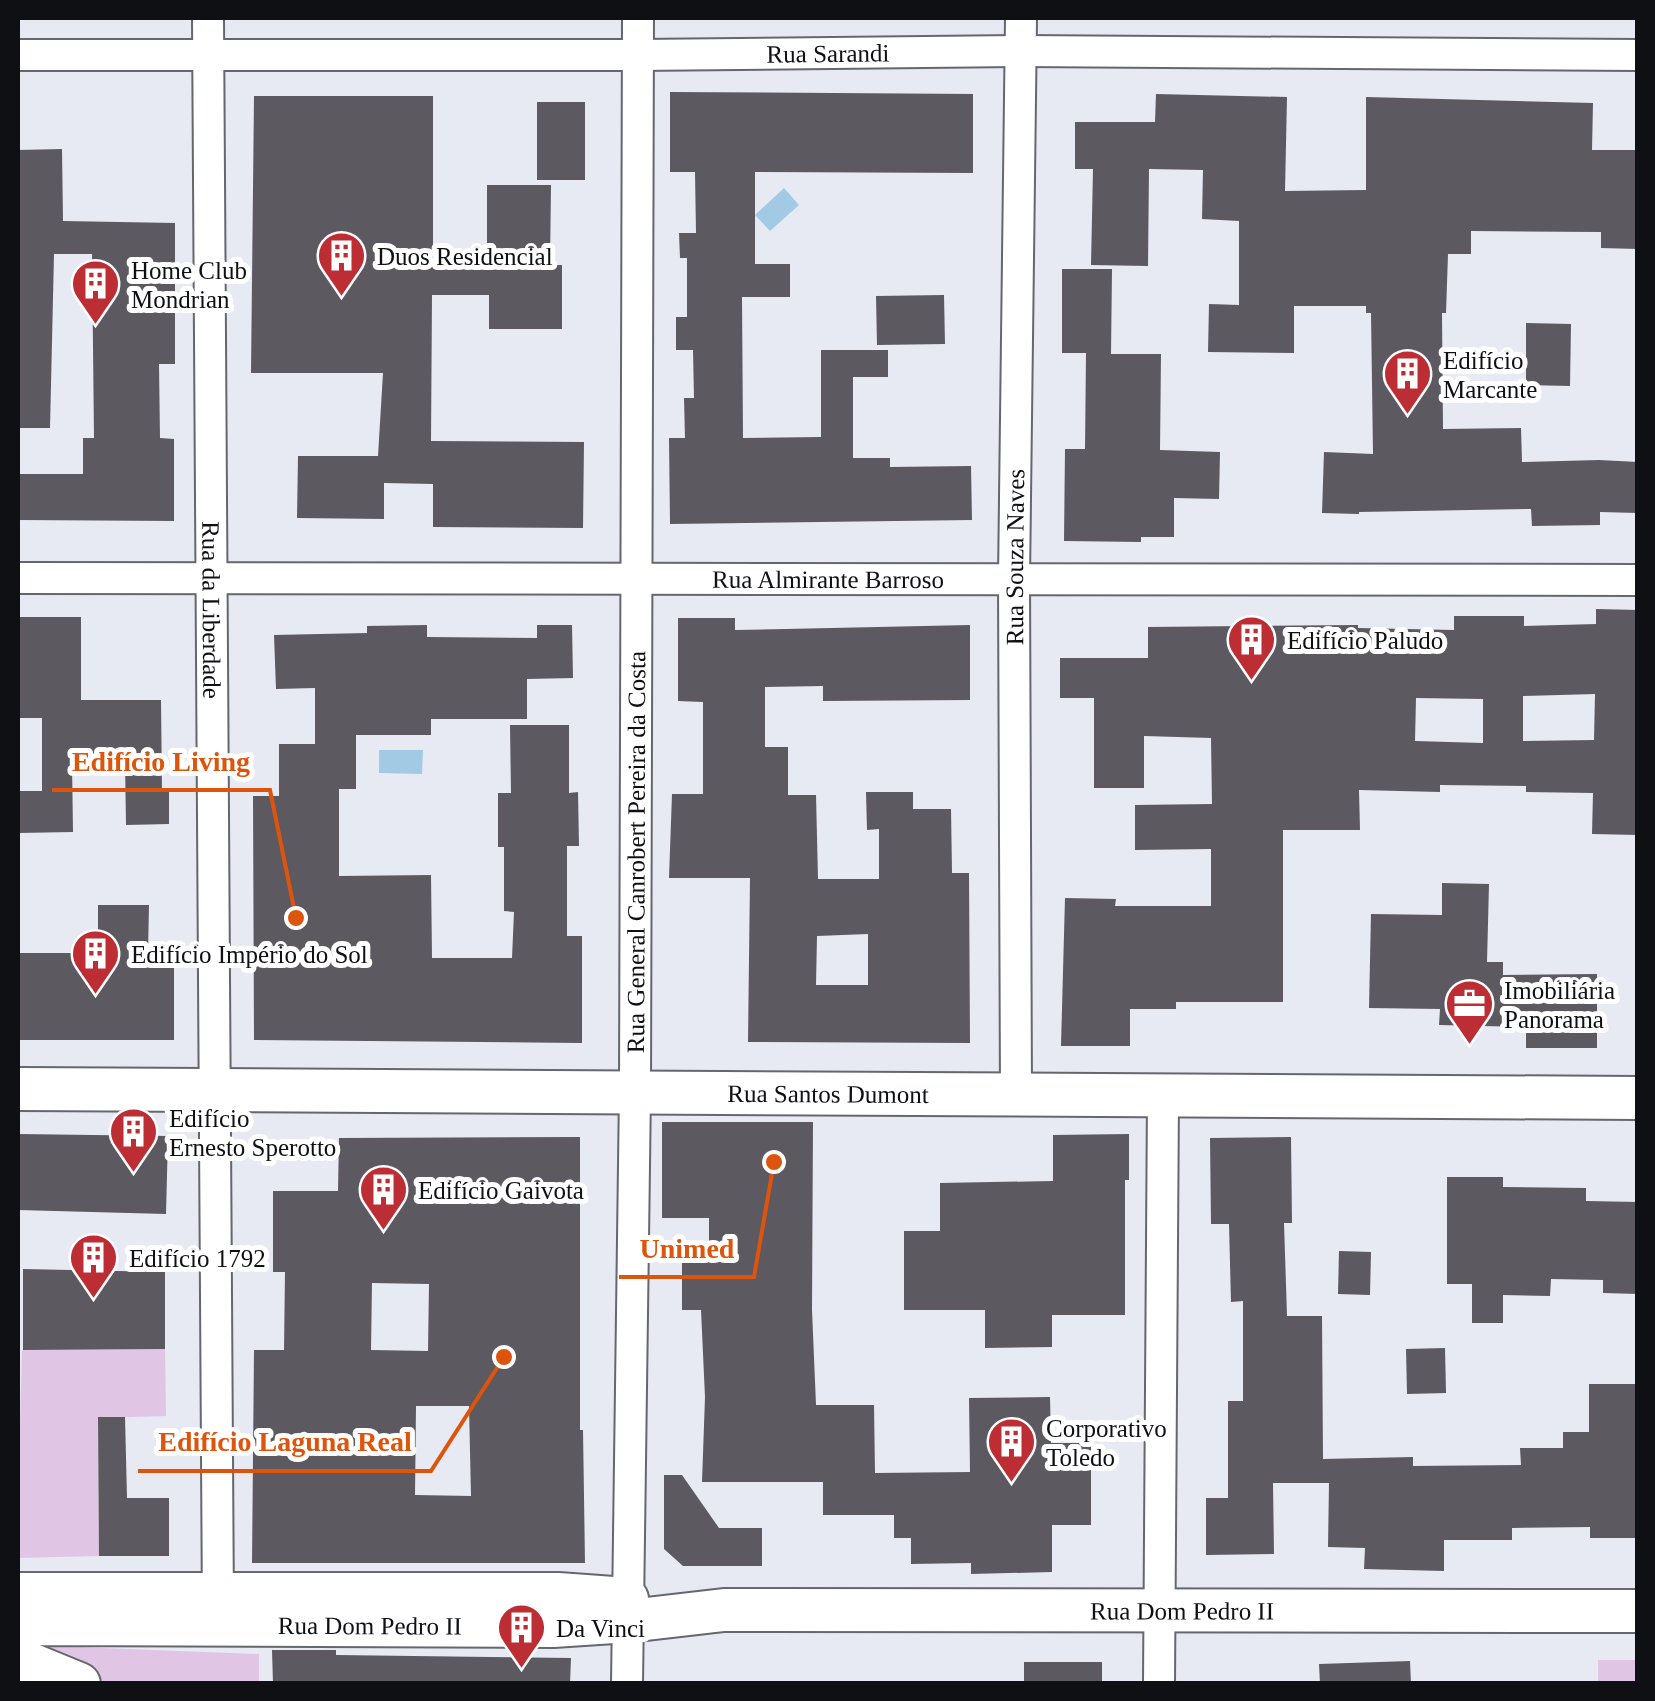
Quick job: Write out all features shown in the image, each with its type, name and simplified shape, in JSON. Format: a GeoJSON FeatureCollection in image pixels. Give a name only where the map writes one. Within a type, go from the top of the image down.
{"type":"FeatureCollection","features":[{"type":"Feature","properties":{"kind":"street","name":"Rua da Liberdade"},"geometry":{"type":"LineString","coordinates":[[208,18],[218,1611]]}},
{"type":"Feature","properties":{"kind":"street","name":"Rua General Canrobert Pereira da Costa"},"geometry":{"type":"LineString","coordinates":[[628,1684],[635,1091],[638,18]]}},
{"type":"Feature","properties":{"kind":"street","name":"Rua Souza Naves"},"geometry":{"type":"LineString","coordinates":[[1016,1095],[1014,580],[1021,18]]}},
{"type":"Feature","properties":{"kind":"street","name":"Rua Sarandi"},"geometry":{"type":"LineString","coordinates":[[18,55],[638,55],[1021,50],[1638,55]]}},
{"type":"Feature","properties":{"kind":"street","name":"Rua Almirante Barroso"},"geometry":{"type":"LineString","coordinates":[[18,578],[1638,580]]}},
{"type":"Feature","properties":{"kind":"street","name":"Rua Santos Dumont"},"geometry":{"type":"LineString","coordinates":[[18,1089],[1638,1098]]}},
{"type":"Feature","properties":{"kind":"street"},"geometry":{"type":"LineString","coordinates":[[1159,1684],[1164,1096]]}},
{"type":"Feature","properties":{"kind":"street","name":"Rua Dom Pedro II"},"geometry":{"type":"LineString","coordinates":[[18,1594],[218,1611]]}},
{"type":"Feature","properties":{"kind":"street","name":"Rua Dom Pedro II"},"geometry":{"type":"LineString","coordinates":[[18,1628],[218,1611],[558,1594],[629,1610],[1638,1610]]}},
{"type":"Feature","properties":{"kind":"street"},"geometry":{"type":"LineString","coordinates":[[18,1659],[79,1684]]}},
{"type":"Feature","properties":{"kind":"shaded area"},"geometry":{"type":"Polygon","coordinates":[[[165,1349],[166,1416],[98,1418],[99,1556],[18,1558],[22,1350],[165,1349]]]}},
{"type":"Feature","properties":{"kind":"shaded area"},"geometry":{"type":"Polygon","coordinates":[[[18,1641],[50,1653],[50,1646],[259,1654],[259,1683],[18,1683],[18,1641]]]}},
{"type":"Feature","properties":{"kind":"shaded area"},"geometry":{"type":"Polygon","coordinates":[[[1598,1660],[1637,1660],[1637,1683],[1598,1683],[1598,1660]]]}},
{"type":"Feature","properties":{"kind":"water"},"geometry":{"type":"Polygon","coordinates":[[[784,188],[799,205],[770,231],[755,215],[784,188]]]}},
{"type":"Feature","properties":{"kind":"water"},"geometry":{"type":"Polygon","coordinates":[[[379,750],[423,750],[422,774],[379,773],[379,750]]]}},
{"type":"Feature","properties":{"kind":"building"},"geometry":{"type":"Polygon","coordinates":[[[670,92],[973,94],[973,173],[755,172],[755,264],[790,264],[790,297],[742,297],[743,438],[821,437],[821,350],[888,350],[888,377],[853,377],[853,458],[890,458],[890,467],[971,466],[972,520],[670,524],[669,438],[685,438],[684,398],[694,398],[693,350],[676,350],[676,317],[687,317],[687,258],[680,258],[679,233],[696,233],[695,172],[670,172],[670,92]]]}},
{"type":"Feature","properties":{"kind":"building"},"geometry":{"type":"Polygon","coordinates":[[[1156,94],[1287,97],[1285,191],[1366,190],[1366,97],[1593,103],[1592,150],[1638,150],[1638,249],[1601,248],[1601,232],[1471,231],[1471,254],[1448,254],[1446,313],[1442,313],[1443,429],[1521,428],[1522,462],[1638,462],[1638,513],[1600,512],[1600,525],[1532,526],[1531,509],[1322,513],[1324,452],[1373,454],[1371,313],[1366,313],[1366,306],[1294,306],[1294,353],[1208,352],[1209,304],[1239,305],[1239,221],[1202,219],[1203,170],[1149,169],[1148,266],[1091,265],[1093,169],[1075,169],[1075,122],[1155,122],[1156,94]]]}},
{"type":"Feature","properties":{"kind":"building"},"geometry":{"type":"Polygon","coordinates":[[[254,96],[433,96],[433,266],[487,266],[487,185],[551,185],[550,265],[562,265],[562,329],[489,329],[489,295],[432,295],[431,441],[584,442],[583,528],[433,527],[433,484],[384,483],[384,519],[297,518],[298,456],[378,456],[383,373],[251,373],[254,96]]]}},
{"type":"Feature","properties":{"kind":"building"},"geometry":{"type":"Polygon","coordinates":[[[537,102],[585,102],[585,180],[537,180],[537,102]]]}},
{"type":"Feature","properties":{"kind":"building"},"geometry":{"type":"Polygon","coordinates":[[[62,149],[63,221],[175,223],[175,364],[159,364],[160,438],[174,439],[174,521],[18,520],[18,474],[83,474],[83,438],[94,438],[92,254],[54,254],[50,428],[18,428],[18,150],[62,149]]]}},
{"type":"Feature","properties":{"kind":"building"},"geometry":{"type":"Polygon","coordinates":[[[1062,269],[1112,269],[1111,354],[1161,354],[1160,450],[1220,452],[1219,499],[1174,498],[1174,537],[1141,537],[1141,542],[1064,541],[1065,449],[1085,449],[1086,353],[1062,353],[1062,269]]]}},
{"type":"Feature","properties":{"kind":"building"},"geometry":{"type":"Polygon","coordinates":[[[944,295],[945,344],[877,345],[876,296],[944,295]]]}},
{"type":"Feature","properties":{"kind":"building"},"geometry":{"type":"Polygon","coordinates":[[[1526,323],[1571,324],[1570,386],[1526,385],[1526,323]]]}},
{"type":"Feature","properties":{"kind":"building"},"geometry":{"type":"Polygon","coordinates":[[[1596,609],[1638,610],[1638,835],[1592,834],[1593,793],[1526,792],[1526,786],[1440,785],[1440,792],[1359,790],[1360,830],[1283,830],[1283,1002],[1176,1002],[1176,1009],[1130,1009],[1130,1046],[1061,1046],[1065,898],[1116,899],[1115,906],[1211,906],[1211,849],[1135,850],[1135,805],[1212,804],[1211,738],[1144,736],[1144,788],[1094,788],[1094,698],[1060,698],[1060,658],[1148,658],[1148,627],[1358,625],[1454,630],[1454,616],[1524,616],[1524,626],[1596,624],[1596,609]],[[1595,694],[1523,696],[1523,741],[1594,740],[1595,694]],[[1416,698],[1415,741],[1483,743],[1483,699],[1416,698]]]}},
{"type":"Feature","properties":{"kind":"building"},"geometry":{"type":"Polygon","coordinates":[[[18,617],[81,617],[81,700],[161,700],[162,791],[169,791],[169,824],[126,825],[125,762],[72,762],[73,832],[18,833],[18,791],[42,791],[42,718],[18,718],[18,617]]]}},
{"type":"Feature","properties":{"kind":"building"},"geometry":{"type":"Polygon","coordinates":[[[678,618],[735,618],[735,630],[970,625],[970,700],[823,701],[823,686],[765,687],[765,747],[788,747],[788,795],[816,795],[818,879],[879,879],[879,829],[867,830],[866,792],[913,792],[913,809],[951,809],[952,873],[969,873],[970,1043],[748,1042],[750,878],[669,878],[672,794],[703,794],[703,702],[678,701],[678,618]],[[868,934],[817,936],[816,985],[868,985],[868,934]]]}},
{"type":"Feature","properties":{"kind":"building"},"geometry":{"type":"Polygon","coordinates":[[[427,625],[427,637],[537,638],[537,625],[572,625],[573,678],[527,679],[527,719],[431,719],[431,735],[356,735],[356,789],[339,789],[339,876],[431,875],[432,958],[512,958],[514,912],[504,911],[504,847],[498,847],[498,793],[511,793],[510,725],[569,725],[569,793],[578,792],[579,846],[567,846],[567,936],[582,936],[582,1043],[254,1040],[253,796],[279,796],[279,744],[315,744],[315,688],[276,689],[274,635],[367,633],[367,626],[427,625]]]}},
{"type":"Feature","properties":{"kind":"building"},"geometry":{"type":"Polygon","coordinates":[[[1442,883],[1489,884],[1487,962],[1503,962],[1503,975],[1597,974],[1597,1048],[1526,1048],[1526,1027],[1439,1025],[1440,1009],[1369,1008],[1371,914],[1442,915],[1442,883]]]}},
{"type":"Feature","properties":{"kind":"building","name":"Edifício Império do Sol"},"geometry":{"type":"Polygon","coordinates":[[[98,905],[149,905],[148,953],[174,953],[174,1040],[18,1040],[18,953],[98,953],[98,905]]]}},
{"type":"Feature","properties":{"kind":"building"},"geometry":{"type":"Polygon","coordinates":[[[662,1122],[813,1122],[816,1405],[874,1405],[875,1473],[970,1472],[969,1398],[1050,1397],[1051,1443],[1091,1443],[1091,1525],[1052,1525],[1052,1572],[971,1574],[971,1563],[911,1564],[911,1538],[894,1538],[894,1515],[823,1515],[823,1482],[702,1482],[705,1397],[701,1310],[682,1310],[682,1262],[709,1262],[709,1218],[662,1218],[662,1122]]]}},
{"type":"Feature","properties":{"kind":"building"},"geometry":{"type":"Polygon","coordinates":[[[18,1134],[168,1136],[166,1214],[18,1210],[18,1134]]]}},
{"type":"Feature","properties":{"kind":"building"},"geometry":{"type":"Polygon","coordinates":[[[1129,1134],[1125,1315],[1052,1315],[1052,1347],[985,1348],[985,1310],[904,1310],[904,1231],[940,1231],[940,1183],[1053,1181],[1053,1135],[1129,1134]]]}},
{"type":"Feature","properties":{"kind":"building"},"geometry":{"type":"Polygon","coordinates":[[[580,1137],[580,1430],[585,1563],[252,1563],[254,1350],[284,1350],[285,1272],[273,1272],[273,1191],[338,1191],[339,1138],[580,1137]],[[372,1283],[371,1350],[428,1351],[429,1284],[372,1283]],[[416,1406],[415,1495],[471,1496],[469,1406],[416,1406]]]}},
{"type":"Feature","properties":{"kind":"building"},"geometry":{"type":"Polygon","coordinates":[[[1291,1137],[1292,1223],[1284,1223],[1287,1316],[1322,1316],[1323,1459],[1413,1457],[1413,1466],[1521,1465],[1520,1448],[1563,1448],[1563,1432],[1589,1432],[1589,1384],[1638,1384],[1638,1538],[1590,1538],[1590,1527],[1512,1528],[1512,1540],[1444,1540],[1444,1571],[1364,1569],[1365,1548],[1328,1547],[1329,1483],[1273,1483],[1274,1554],[1206,1555],[1206,1498],[1228,1498],[1228,1401],[1243,1401],[1243,1301],[1231,1302],[1229,1224],[1211,1224],[1210,1138],[1291,1137]]]}},
{"type":"Feature","properties":{"kind":"building"},"geometry":{"type":"Polygon","coordinates":[[[1447,1177],[1503,1177],[1503,1187],[1586,1188],[1586,1201],[1638,1202],[1638,1294],[1603,1293],[1603,1280],[1551,1279],[1550,1296],[1503,1295],[1503,1323],[1472,1323],[1472,1284],[1447,1284],[1447,1177]]]}},
{"type":"Feature","properties":{"kind":"building"},"geometry":{"type":"Polygon","coordinates":[[[1339,1251],[1371,1252],[1370,1295],[1338,1294],[1339,1251]]]}},
{"type":"Feature","properties":{"kind":"building","name":"Edifício 1792"},"geometry":{"type":"Polygon","coordinates":[[[23,1269],[165,1272],[165,1349],[23,1350],[23,1269]]]}},
{"type":"Feature","properties":{"kind":"building"},"geometry":{"type":"Polygon","coordinates":[[[1445,1348],[1446,1393],[1407,1394],[1406,1349],[1445,1348]]]}},
{"type":"Feature","properties":{"kind":"building"},"geometry":{"type":"Polygon","coordinates":[[[98,1417],[125,1417],[127,1498],[169,1498],[169,1556],[99,1556],[98,1417]]]}},
{"type":"Feature","properties":{"kind":"building"},"geometry":{"type":"Polygon","coordinates":[[[664,1475],[682,1475],[719,1528],[762,1528],[762,1566],[683,1566],[664,1549],[664,1475]]]}},
{"type":"Feature","properties":{"kind":"building"},"geometry":{"type":"Polygon","coordinates":[[[272,1650],[336,1650],[336,1655],[571,1658],[570,1684],[273,1684],[272,1650]]]}},
{"type":"Feature","properties":{"kind":"building"},"geometry":{"type":"Polygon","coordinates":[[[1410,1661],[1411,1684],[1320,1684],[1319,1664],[1410,1661]]]}},
{"type":"Feature","properties":{"kind":"building"},"geometry":{"type":"Polygon","coordinates":[[[1024,1662],[1102,1662],[1102,1684],[1024,1684],[1024,1662]]]}},
{"type":"Feature","properties":{"kind":"place","name":"Duos Residencial"},"geometry":{"type":"Point","coordinates":[342,298]}},
{"type":"Feature","properties":{"kind":"place","name":"Home Club Mondrian"},"geometry":{"type":"Point","coordinates":[96,326]}},
{"type":"Feature","properties":{"kind":"place","name":"Edifício Marcante"},"geometry":{"type":"Point","coordinates":[1408,416]}},
{"type":"Feature","properties":{"kind":"place","name":"Edifício Paludo"},"geometry":{"type":"Point","coordinates":[1252,682]}},
{"type":"Feature","properties":{"kind":"place","name":"Edifício Living"},"geometry":{"type":"Point","coordinates":[296,918]}},
{"type":"Feature","properties":{"kind":"place","name":"Edifício Império do Sol"},"geometry":{"type":"Point","coordinates":[96,996]}},
{"type":"Feature","properties":{"kind":"place","name":"Imobiliária Panorama"},"geometry":{"type":"Point","coordinates":[1469,1046]}},
{"type":"Feature","properties":{"kind":"place","name":"Unimed"},"geometry":{"type":"Point","coordinates":[774,1162]}},
{"type":"Feature","properties":{"kind":"place","name":"Edifício Ernesto Sperotto"},"geometry":{"type":"Point","coordinates":[134,1174]}},
{"type":"Feature","properties":{"kind":"place","name":"Edifício Gaivota"},"geometry":{"type":"Point","coordinates":[383,1232]}},
{"type":"Feature","properties":{"kind":"place","name":"Edifício 1792"},"geometry":{"type":"Point","coordinates":[94,1300]}},
{"type":"Feature","properties":{"kind":"place","name":"Edifício Laguna Real"},"geometry":{"type":"Point","coordinates":[504,1357]}},
{"type":"Feature","properties":{"kind":"place","name":"Corporativo Toledo"},"geometry":{"type":"Point","coordinates":[1011,1484]}},
{"type":"Feature","properties":{"kind":"place","name":"Da Vinci"},"geometry":{"type":"Point","coordinates":[521,1670]}}]}
